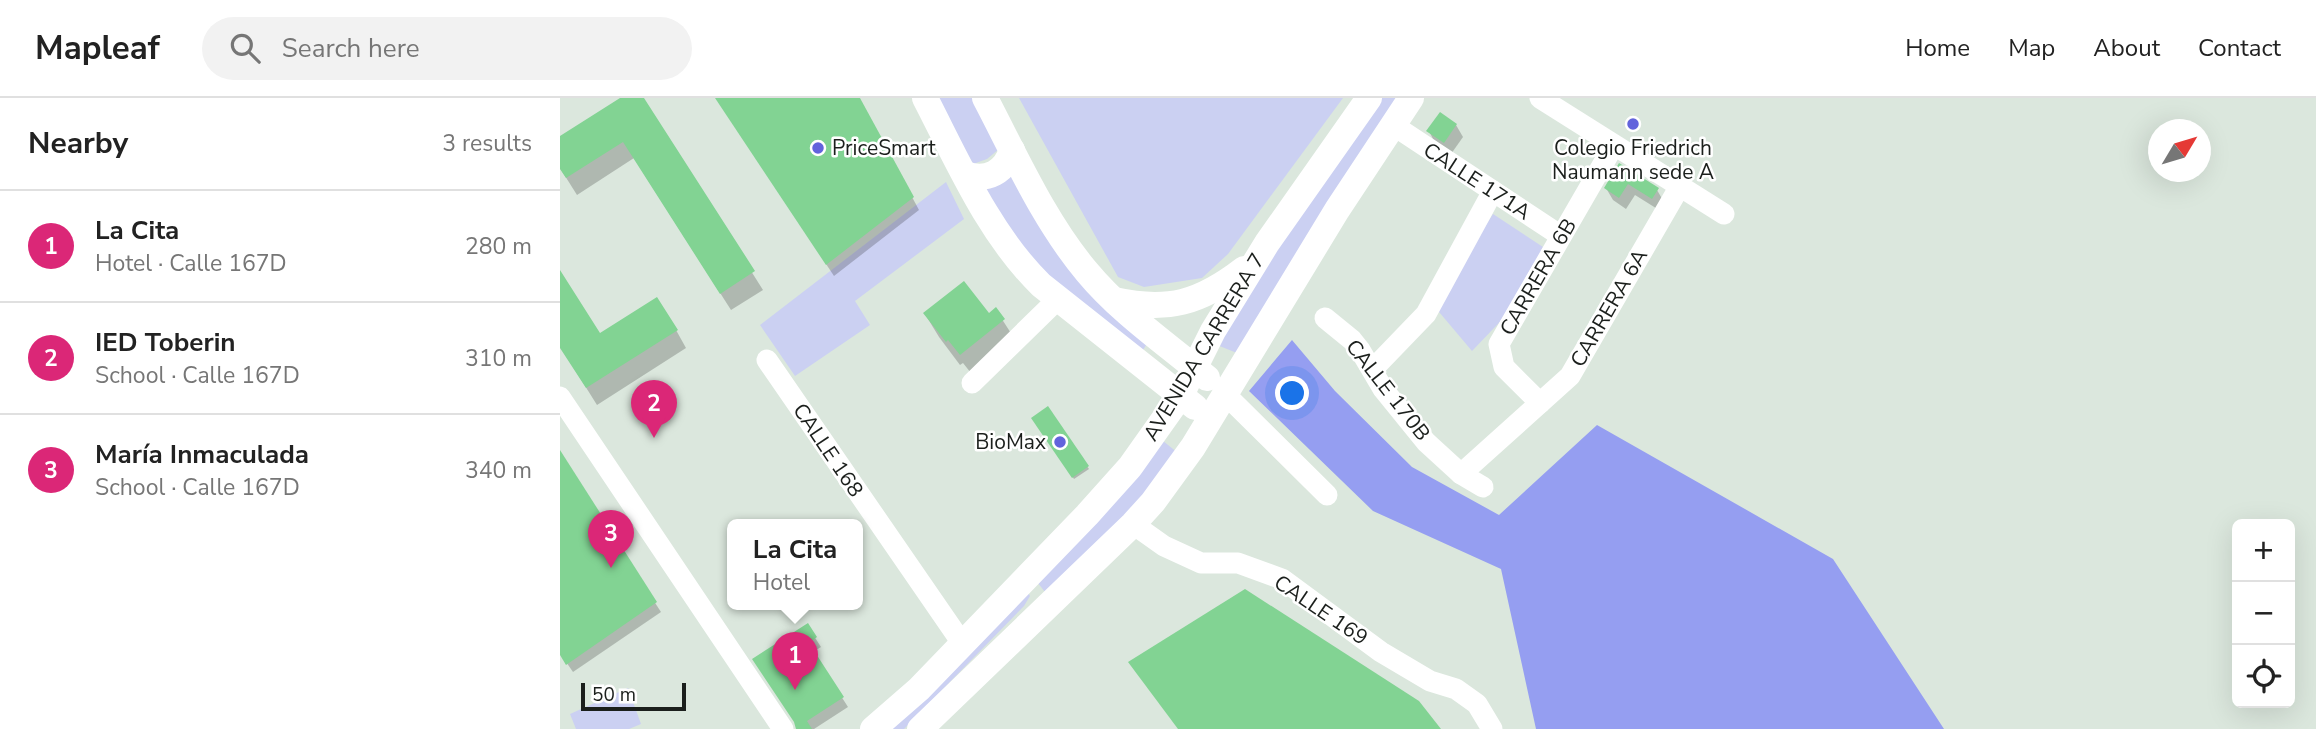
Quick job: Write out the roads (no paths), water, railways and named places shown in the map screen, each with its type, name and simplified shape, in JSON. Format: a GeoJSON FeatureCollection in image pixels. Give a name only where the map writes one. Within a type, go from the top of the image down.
{"type":"FeatureCollection","features":[{"type":"Feature","properties":{"kind":"main road"},"geometry":{"type":"LineString","coordinates":[[925,98],[965,174],[1011,251],[1027,272],[1210,419]]}},
{"type":"Feature","properties":{"kind":"main road"},"geometry":{"type":"LineString","coordinates":[[985,98],[1058,233],[1086,271],[1114,300],[1225,394]]}},
{"type":"Feature","properties":{"kind":"main road","name":"AVENIDA CARRERA 7"},"geometry":{"type":"LineString","coordinates":[[873,729],[919,688],[1130,467],[1181,395],[1213,331],[1256,260],[1369,98]]}},
{"type":"Feature","properties":{"kind":"main road","name":"AVENIDA CARRERA 7"},"geometry":{"type":"LineString","coordinates":[[920,729],[1133,524],[1175,473],[1337,210],[1411,98]]}},
{"type":"Feature","properties":{"kind":"main road"},"geometry":{"type":"LineString","coordinates":[[965,174],[979,177],[995,173],[1006,164],[1012,150]]}},
{"type":"Feature","properties":{"kind":"main road"},"geometry":{"type":"LineString","coordinates":[[1114,300],[1153,306],[1181,303],[1214,291],[1256,260]]}},
{"type":"Feature","properties":{"kind":"main road"},"geometry":{"type":"LineString","coordinates":[[1019,585],[1035,590],[1040,602],[1039,613]]}},
{"type":"Feature","properties":{"kind":"street"},"geometry":{"type":"LineString","coordinates":[[1540,98],[1724,214]]}},
{"type":"Feature","properties":{"kind":"street","name":"CALLE 171A"},"geometry":{"type":"LineString","coordinates":[[1393,125],[1561,236]]}},
{"type":"Feature","properties":{"kind":"street","name":"CARRERA 6B"},"geometry":{"type":"LineString","coordinates":[[1540,403],[1504,367],[1499,344],[1614,145]]}},
{"type":"Feature","properties":{"kind":"street","name":"CARRERA 6A"},"geometry":{"type":"LineString","coordinates":[[1461,474],[1570,376],[1680,186]]}},
{"type":"Feature","properties":{"kind":"street"},"geometry":{"type":"LineString","coordinates":[[1373,369],[1426,314],[1493,191]]}},
{"type":"Feature","properties":{"kind":"street"},"geometry":{"type":"LineString","coordinates":[[972,383],[1058,299]]}},
{"type":"Feature","properties":{"kind":"street","name":"CALLE 170B"},"geometry":{"type":"LineString","coordinates":[[1325,318],[1352,340],[1373,369],[1383,389],[1426,442],[1461,474],[1483,487]]}},
{"type":"Feature","properties":{"kind":"street","name":"CALLE 168"},"geometry":{"type":"LineString","coordinates":[[767,360],[962,643]]}},
{"type":"Feature","properties":{"kind":"street"},"geometry":{"type":"LineString","coordinates":[[1225,394],[1327,495]]}},
{"type":"Feature","properties":{"kind":"street"},"geometry":{"type":"LineString","coordinates":[[560,397],[783,729]]}},
{"type":"Feature","properties":{"kind":"street","name":"CALLE 169"},"geometry":{"type":"LineString","coordinates":[[1133,524],[1164,546],[1201,563],[1238,563],[1282,579],[1381,652],[1430,681],[1456,690],[1477,704],[1492,729]]}},
{"type":"Feature","properties":{"kind":"place","name":"Colegio Friedrich Naumann sede A"},"geometry":{"type":"Point","coordinates":[1633,124]}},
{"type":"Feature","properties":{"kind":"place","name":"PriceSmart"},"geometry":{"type":"Point","coordinates":[818,148]}},
{"type":"Feature","properties":{"kind":"place","name":"IED Toberin"},"geometry":{"type":"Point","coordinates":[654,438]}},
{"type":"Feature","properties":{"kind":"place","name":"BioMax"},"geometry":{"type":"Point","coordinates":[1060,442]}},
{"type":"Feature","properties":{"kind":"place","name":"María Inmaculada"},"geometry":{"type":"Point","coordinates":[611,568]}},
{"type":"Feature","properties":{"kind":"place","name":"La Cita"},"geometry":{"type":"Point","coordinates":[795,690]}}]}
